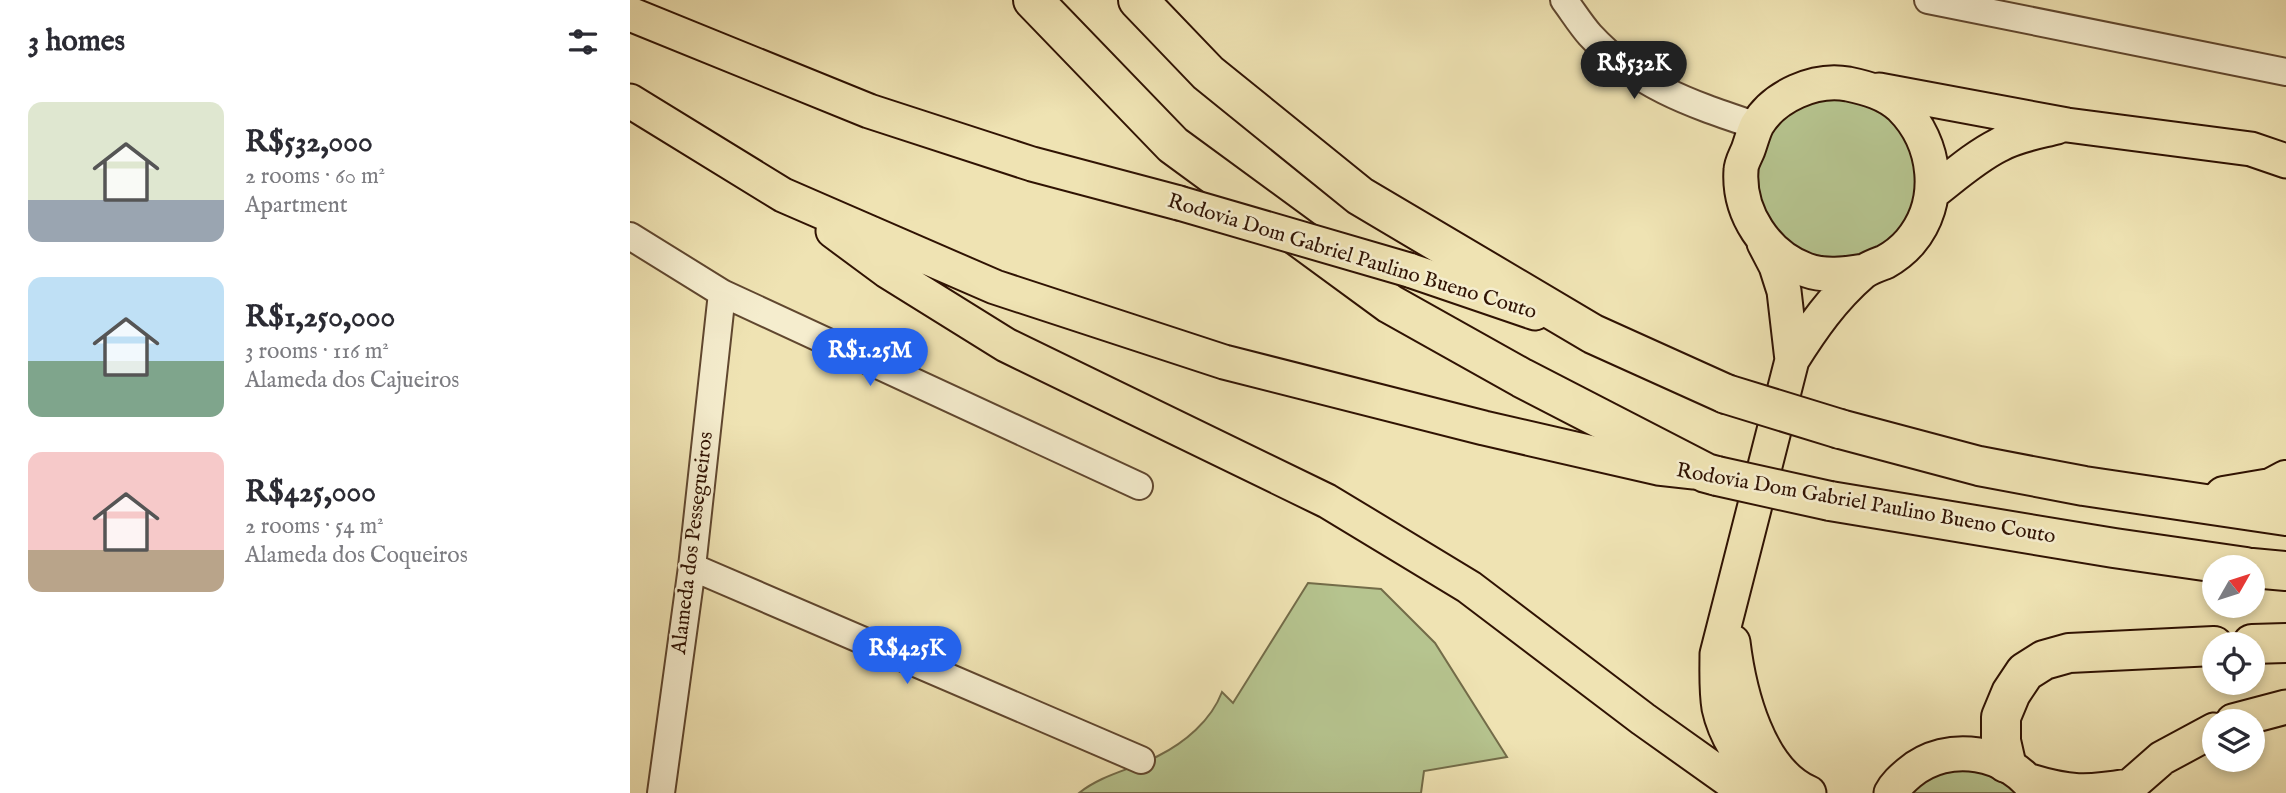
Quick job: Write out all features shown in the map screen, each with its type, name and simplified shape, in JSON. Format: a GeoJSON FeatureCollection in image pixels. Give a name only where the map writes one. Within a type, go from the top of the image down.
{"type":"FeatureCollection","features":[{"type":"Feature","properties":{"kind":"highway"},"geometry":{"type":"LineString","coordinates":[[1033,0],[1173,145],[1390,304],[1522,378],[1712,474]]}},
{"type":"Feature","properties":{"kind":"highway"},"geometry":{"type":"LineString","coordinates":[[1138,0],[1208,73],[1360,196],[1593,334]]}},
{"type":"Feature","properties":{"kind":"highway","name":"Rodovia Dom Gabriel Paulino Bueno Couto"},"geometry":{"type":"LineString","coordinates":[[1593,334],[1726,394],[1840,429],[1979,466],[2084,486],[2286,516]]}},
{"type":"Feature","properties":{"kind":"highway","name":"Rodovia Dom Gabriel Paulino Bueno Couto"},"geometry":{"type":"LineString","coordinates":[[1712,474],[1830,501],[2202,561]]}},
{"type":"Feature","properties":{"kind":"highway"},"geometry":{"type":"LineString","coordinates":[[2194,501],[2271,488],[2286,480]]}},
{"type":"Feature","properties":{"kind":"highway"},"geometry":{"type":"LineString","coordinates":[[2265,569],[2286,571]]}},
{"type":"Feature","properties":{"kind":"highway"},"geometry":{"type":"LineString","coordinates":[[2265,644],[2286,643]]}},
{"type":"Feature","properties":{"kind":"highway"},"geometry":{"type":"LineString","coordinates":[[2024,779],[2001,741],[2001,717],[2011,693],[2025,673],[2044,660],[2069,653],[2202,647]]}},
{"type":"Feature","properties":{"kind":"main road","name":"Rodovia Dom Gabriel Paulino Bueno Couto"},"geometry":{"type":"LineString","coordinates":[[630,14],[869,111],[1032,164],[1179,203],[1409,270],[1593,334]]}},
{"type":"Feature","properties":{"kind":"main road"},"geometry":{"type":"LineString","coordinates":[[1768,793],[1741,758],[1727,732],[1717,690],[1717,654],[1792,360],[1784,291],[1776,266],[1744,205],[1741,169],[1757,126],[1773,106],[1802,88],[1837,82],[2067,125],[2251,149],[2286,161]]}},
{"type":"Feature","properties":{"kind":"main road"},"geometry":{"type":"LineString","coordinates":[[1761,238],[1782,257],[1807,270],[1836,275],[1864,271],[1889,260],[1910,242],[1924,219],[1932,193],[1931,161],[1920,131],[1899,106],[1872,89]]}},
{"type":"Feature","properties":{"kind":"main road","name":"Rodovia Dom Gabriel Paulino Bueno Couto"},"geometry":{"type":"LineString","coordinates":[[630,101],[783,195],[995,287],[1224,362],[1484,428],[1658,468],[1712,474]]}},
{"type":"Feature","properties":{"kind":"main road"},"geometry":{"type":"LineString","coordinates":[[1932,193],[2000,144],[2023,135],[2067,125]]}},
{"type":"Feature","properties":{"kind":"main road"},"geometry":{"type":"LineString","coordinates":[[783,195],[887,271],[1006,345],[1327,501],[1469,587],[1643,719],[1747,793]]}},
{"type":"Feature","properties":{"kind":"main road"},"geometry":{"type":"LineString","coordinates":[[1792,360],[1825,311],[1864,271]]}},
{"type":"Feature","properties":{"kind":"main road"},"geometry":{"type":"LineString","coordinates":[[1729,607],[1738,676],[1748,711],[1778,767],[1798,788],[1809,793]]}},
{"type":"Feature","properties":{"kind":"main road"},"geometry":{"type":"LineString","coordinates":[[2265,713],[2286,707]]}},
{"type":"Feature","properties":{"kind":"main road"},"geometry":{"type":"LineString","coordinates":[[1888,791],[1918,765],[1946,754],[1977,753],[2024,779],[2060,790],[2079,793],[2125,789],[2162,758],[2202,736]]}},
{"type":"Feature","properties":{"kind":"street"},"geometry":{"type":"LineString","coordinates":[[1564,0],[1590,35],[1633,74],[1687,103],[1757,126]]}},
{"type":"Feature","properties":{"kind":"street"},"geometry":{"type":"LineString","coordinates":[[1928,0],[2286,72]]}},
{"type":"Feature","properties":{"kind":"street"},"geometry":{"type":"LineString","coordinates":[[630,236],[722,293],[1139,486]]}},
{"type":"Feature","properties":{"kind":"street","name":"Alameda dos Pessegueiros"},"geometry":{"type":"LineString","coordinates":[[661,793],[692,567],[722,293]]}},
{"type":"Feature","properties":{"kind":"street"},"geometry":{"type":"LineString","coordinates":[[692,567],[1140,760]]}},
{"type":"Feature","properties":{"kind":"green space"},"geometry":{"type":"Polygon","coordinates":[[[1839,97],[1870,104],[1896,121],[1913,147],[1920,178],[1913,209],[1896,235],[1870,252],[1839,259],[1808,252],[1782,235],[1765,209],[1758,178],[1765,147],[1782,121],[1808,104],[1839,97]]]}},
{"type":"Feature","properties":{"kind":"green space"},"geometry":{"type":"Polygon","coordinates":[[[1308,583],[1381,589],[1435,643],[1507,757],[1424,771],[1421,793],[1079,793],[1098,781],[1148,761],[1177,745],[1204,722],[1222,692],[1233,703],[1308,583]]]}},
{"type":"Feature","properties":{"kind":"green space"},"geometry":{"type":"Polygon","coordinates":[[[1975,767],[2004,776],[2023,793],[1911,793],[1925,780],[1940,772],[1975,767]]]}}]}
